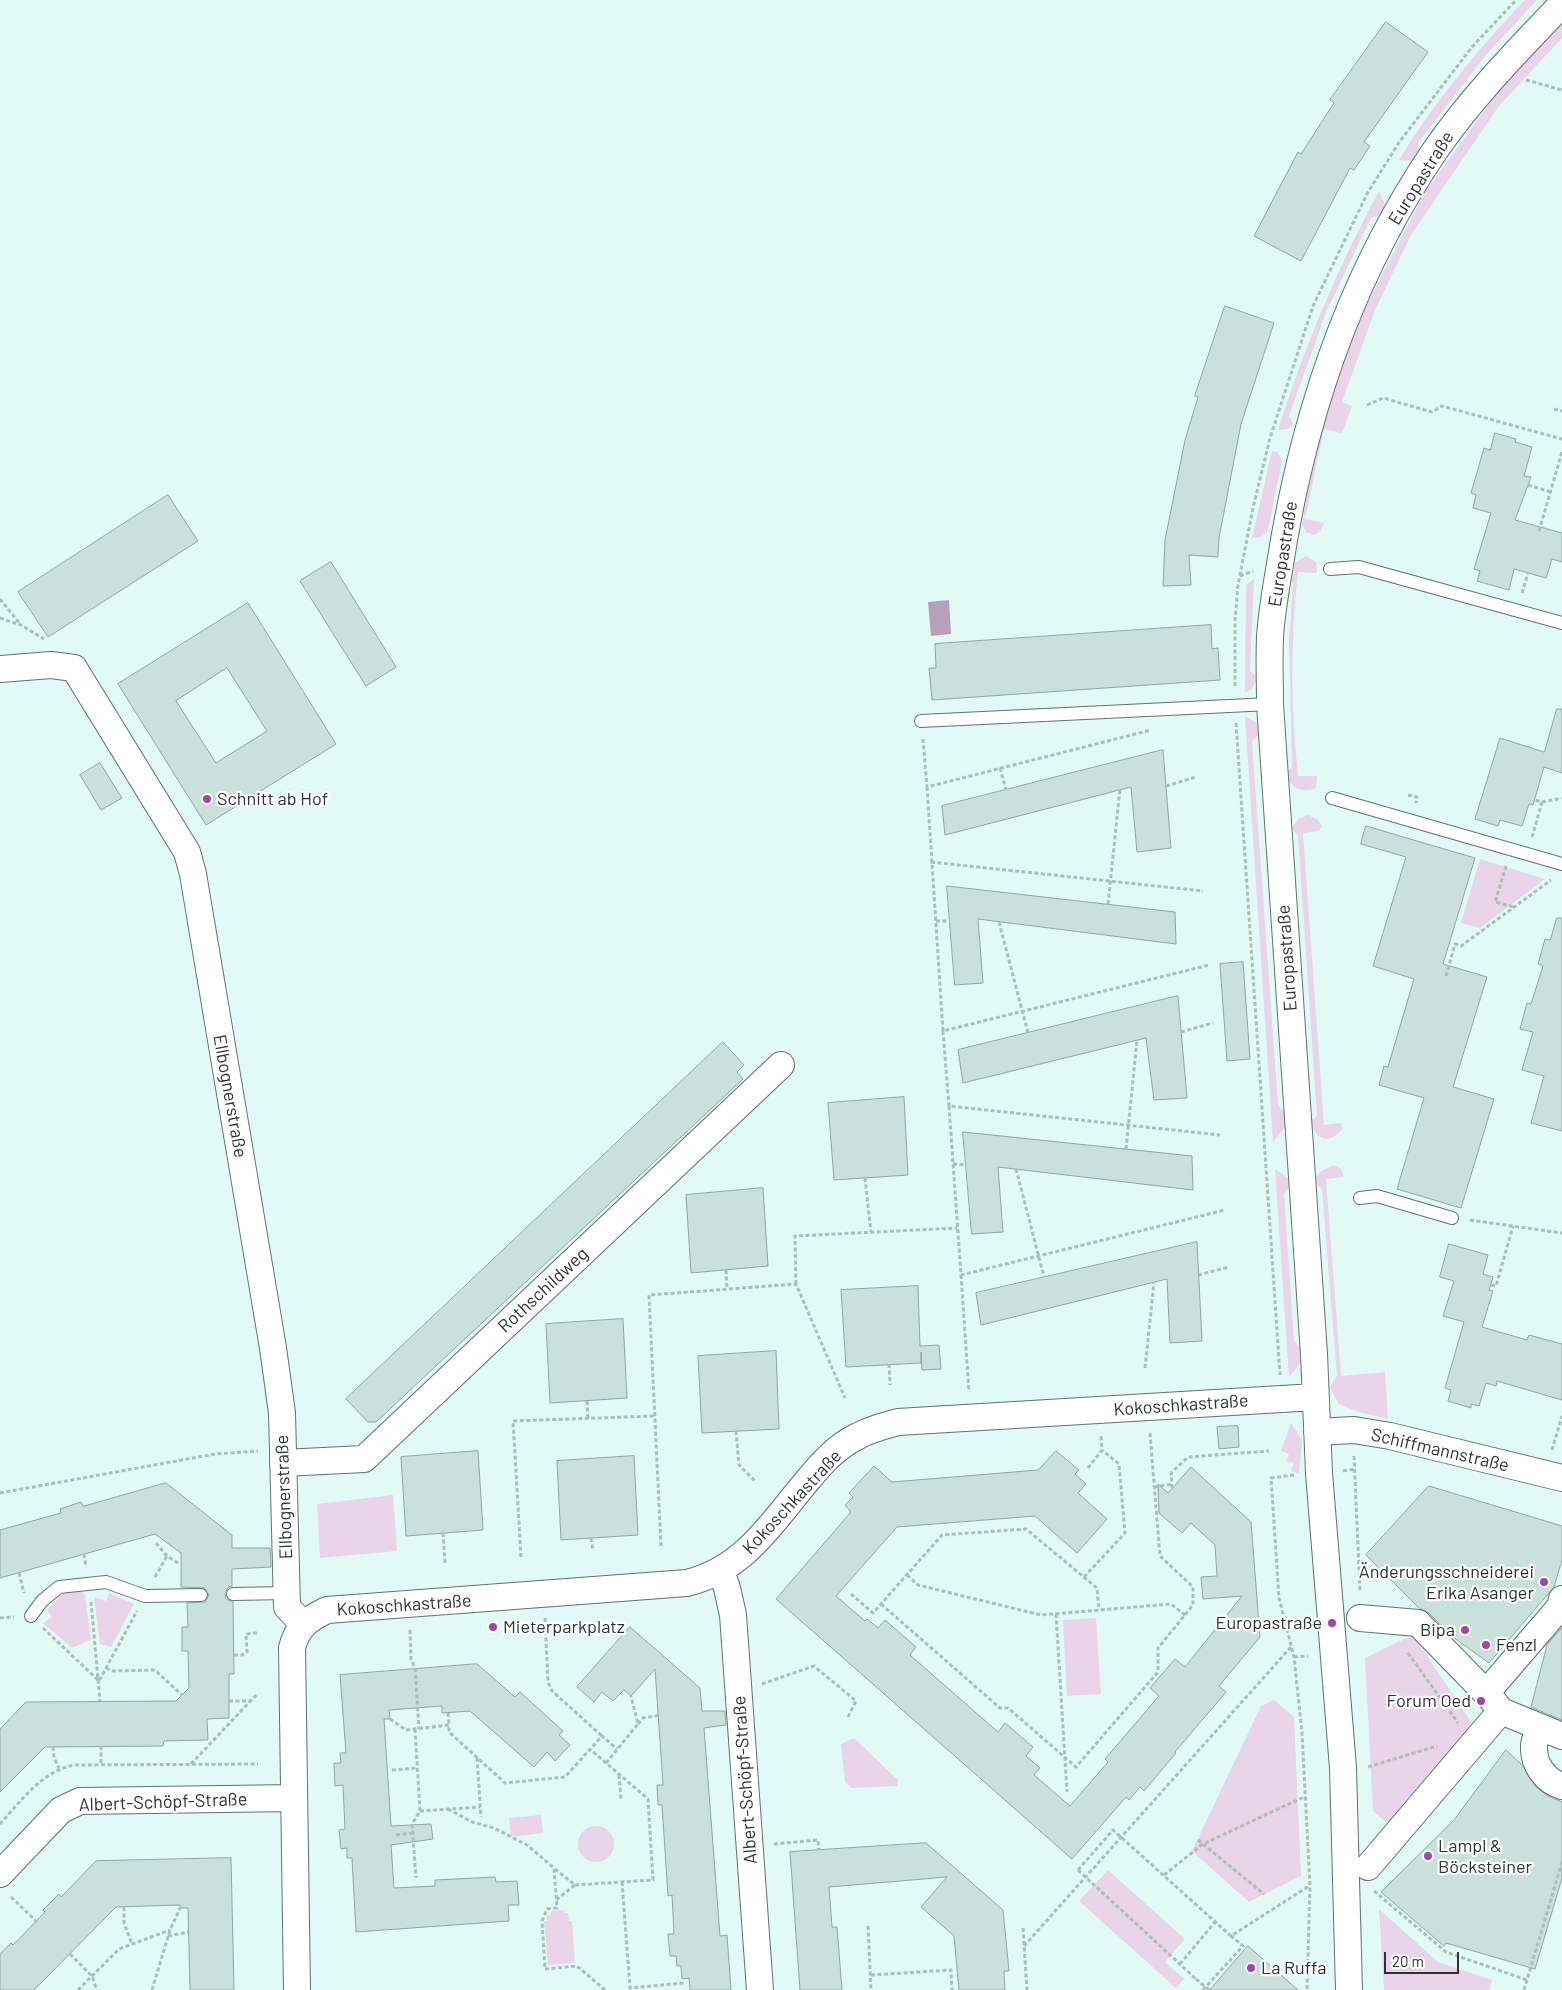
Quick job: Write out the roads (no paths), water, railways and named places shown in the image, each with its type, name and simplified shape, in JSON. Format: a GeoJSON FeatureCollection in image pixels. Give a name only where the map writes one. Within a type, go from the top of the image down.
{"type":"FeatureCollection","features":[{"type":"Feature","properties":{"kind":"street","name":"Europastraße"},"geometry":{"type":"LineString","coordinates":[[1349,1990],[1343,1768],[1318,1473],[1316,1397],[1270,704],[1270,636],[1294,482],[1314,406],[1334,348],[1364,275],[1411,189],[1460,116],[1505,64],[1562,4]]}},
{"type":"Feature","properties":{"kind":"street","name":"Ellbognerstraße"},"geometry":{"type":"LineString","coordinates":[[0,669],[51,665],[74,668],[187,852],[193,874],[273,1348],[282,1413],[287,1607],[303,1624]]}},
{"type":"Feature","properties":{"kind":"street","name":"Rothschildweg"},"geometry":{"type":"LineString","coordinates":[[283,1456],[364,1459],[781,1065]]}},
{"type":"Feature","properties":{"kind":"street","name":"Kokoschkastraße"},"geometry":{"type":"LineString","coordinates":[[303,1624],[327,1610],[687,1583],[707,1578],[743,1556],[817,1468],[835,1451],[857,1436],[898,1422],[1316,1397]]}},
{"type":"Feature","properties":{"kind":"street","name":"Schiffmannstraße"},"geometry":{"type":"LineString","coordinates":[[1317,1432],[1354,1430],[1390,1436],[1562,1478]]}},
{"type":"Feature","properties":{"kind":"street","name":"Albert-Schöpf-Straße"},"geometry":{"type":"LineString","coordinates":[[721,1571],[733,1616],[760,1990]]}},
{"type":"Feature","properties":{"kind":"street"},"geometry":{"type":"LineString","coordinates":[[1369,1877],[1494,1702],[1561,1604]]}},
{"type":"Feature","properties":{"kind":"street"},"geometry":{"type":"LineString","coordinates":[[1360,1618],[1418,1623],[1494,1702],[1551,1731],[1534,1746],[1539,1769],[1556,1784],[1562,1786]]}},
{"type":"Feature","properties":{"kind":"street"},"geometry":{"type":"LineString","coordinates":[[297,1990],[292,1648],[295,1636],[303,1624]]}},
{"type":"Feature","properties":{"kind":"street","name":"Albert-Schöpf-Straße"},"geometry":{"type":"LineString","coordinates":[[3,1883],[61,1810],[80,1802],[294,1798]]}},
{"type":"Feature","properties":{"kind":"lane"},"geometry":{"type":"LineString","coordinates":[[1330,569],[1359,567],[1562,623]]}},
{"type":"Feature","properties":{"kind":"lane"},"geometry":{"type":"LineString","coordinates":[[922,721],[1270,704]]}},
{"type":"Feature","properties":{"kind":"lane"},"geometry":{"type":"LineString","coordinates":[[1332,798],[1562,864]]}},
{"type":"Feature","properties":{"kind":"lane"},"geometry":{"type":"LineString","coordinates":[[1360,1198],[1377,1196],[1452,1218]]}},
{"type":"Feature","properties":{"kind":"lane"},"geometry":{"type":"LineString","coordinates":[[31,1616],[42,1601],[60,1587],[106,1582],[145,1596],[201,1595]]}},
{"type":"Feature","properties":{"kind":"lane"},"geometry":{"type":"LineString","coordinates":[[232,1594],[287,1593]]}},
{"type":"Feature","properties":{"kind":"place","name":"Schnitt ab Hof"},"geometry":{"type":"Point","coordinates":[207,799]}},
{"type":"Feature","properties":{"kind":"place","name":"Änderungsschneiderei Erika Asanger"},"geometry":{"type":"Point","coordinates":[1544,1582]}},
{"type":"Feature","properties":{"kind":"place","name":"Europastraße"},"geometry":{"type":"Point","coordinates":[1332,1623]}},
{"type":"Feature","properties":{"kind":"place","name":"Mieterparkplatz"},"geometry":{"type":"Point","coordinates":[493,1627]}},
{"type":"Feature","properties":{"kind":"place","name":"Bipa"},"geometry":{"type":"Point","coordinates":[1465,1630]}},
{"type":"Feature","properties":{"kind":"place","name":"Fenzl"},"geometry":{"type":"Point","coordinates":[1486,1645]}},
{"type":"Feature","properties":{"kind":"place","name":"Forum Oed"},"geometry":{"type":"Point","coordinates":[1481,1701]}},
{"type":"Feature","properties":{"kind":"place","name":"Lampl & Böcksteiner"},"geometry":{"type":"Point","coordinates":[1428,1856]}},
{"type":"Feature","properties":{"kind":"place","name":"La Ruffa"},"geometry":{"type":"Point","coordinates":[1251,1968]}}]}
